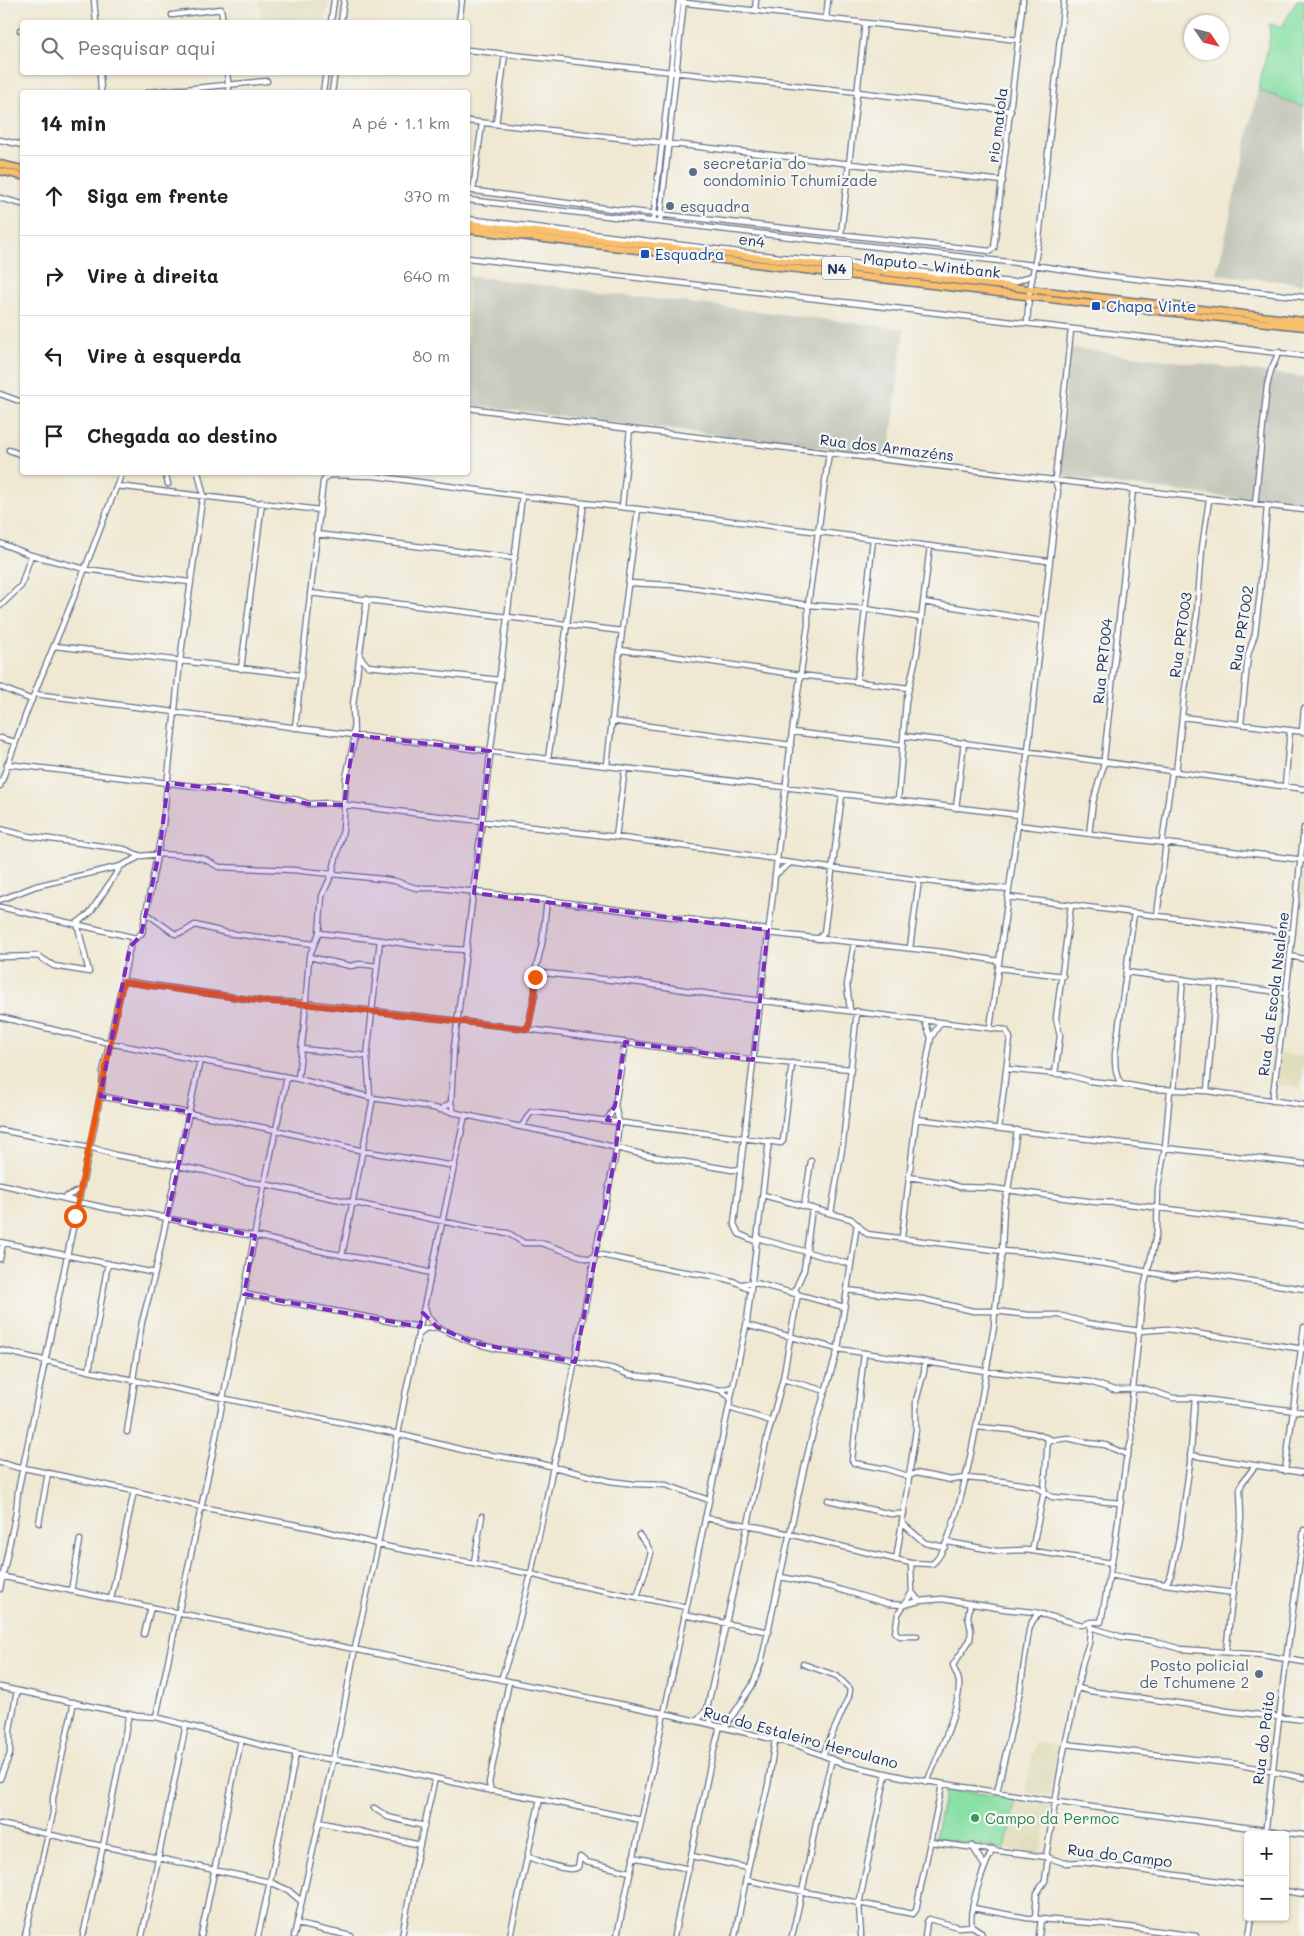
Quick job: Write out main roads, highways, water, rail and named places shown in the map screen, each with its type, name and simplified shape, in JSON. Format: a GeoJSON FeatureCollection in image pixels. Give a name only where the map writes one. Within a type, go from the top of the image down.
{"type":"FeatureCollection","features":[{"type":"Feature","properties":{"kind":"highway"},"geometry":{"type":"LineString","coordinates":[[0,164],[20,169]]}},
{"type":"Feature","properties":{"kind":"highway"},"geometry":{"type":"LineString","coordinates":[[0,171],[20,176]]}},
{"type":"Feature","properties":{"kind":"highway","name":"Maputo - Wintbank"},"geometry":{"type":"LineString","coordinates":[[470,224],[903,276],[1030,288],[1304,321]]}},
{"type":"Feature","properties":{"kind":"highway","name":"Maputo - Wintbank"},"geometry":{"type":"LineString","coordinates":[[470,230],[1304,327]]}},
{"type":"Feature","properties":{"kind":"place","name":"secretaria do condominio Tchumizade"},"geometry":{"type":"Point","coordinates":[693,172]}},
{"type":"Feature","properties":{"kind":"place","name":"esquadra"},"geometry":{"type":"Point","coordinates":[670,206]}},
{"type":"Feature","properties":{"kind":"place","name":"Esquadra"},"geometry":{"type":"Point","coordinates":[645,254]}},
{"type":"Feature","properties":{"kind":"place","name":"Chapa Vinte"},"geometry":{"type":"Point","coordinates":[1096,306]}},
{"type":"Feature","properties":{"kind":"place","name":"Posto policial de Tchumene 2"},"geometry":{"type":"Point","coordinates":[1259,1674]}},
{"type":"Feature","properties":{"kind":"place","name":"Campo da Permoc"},"geometry":{"type":"Point","coordinates":[975,1818]}}]}
